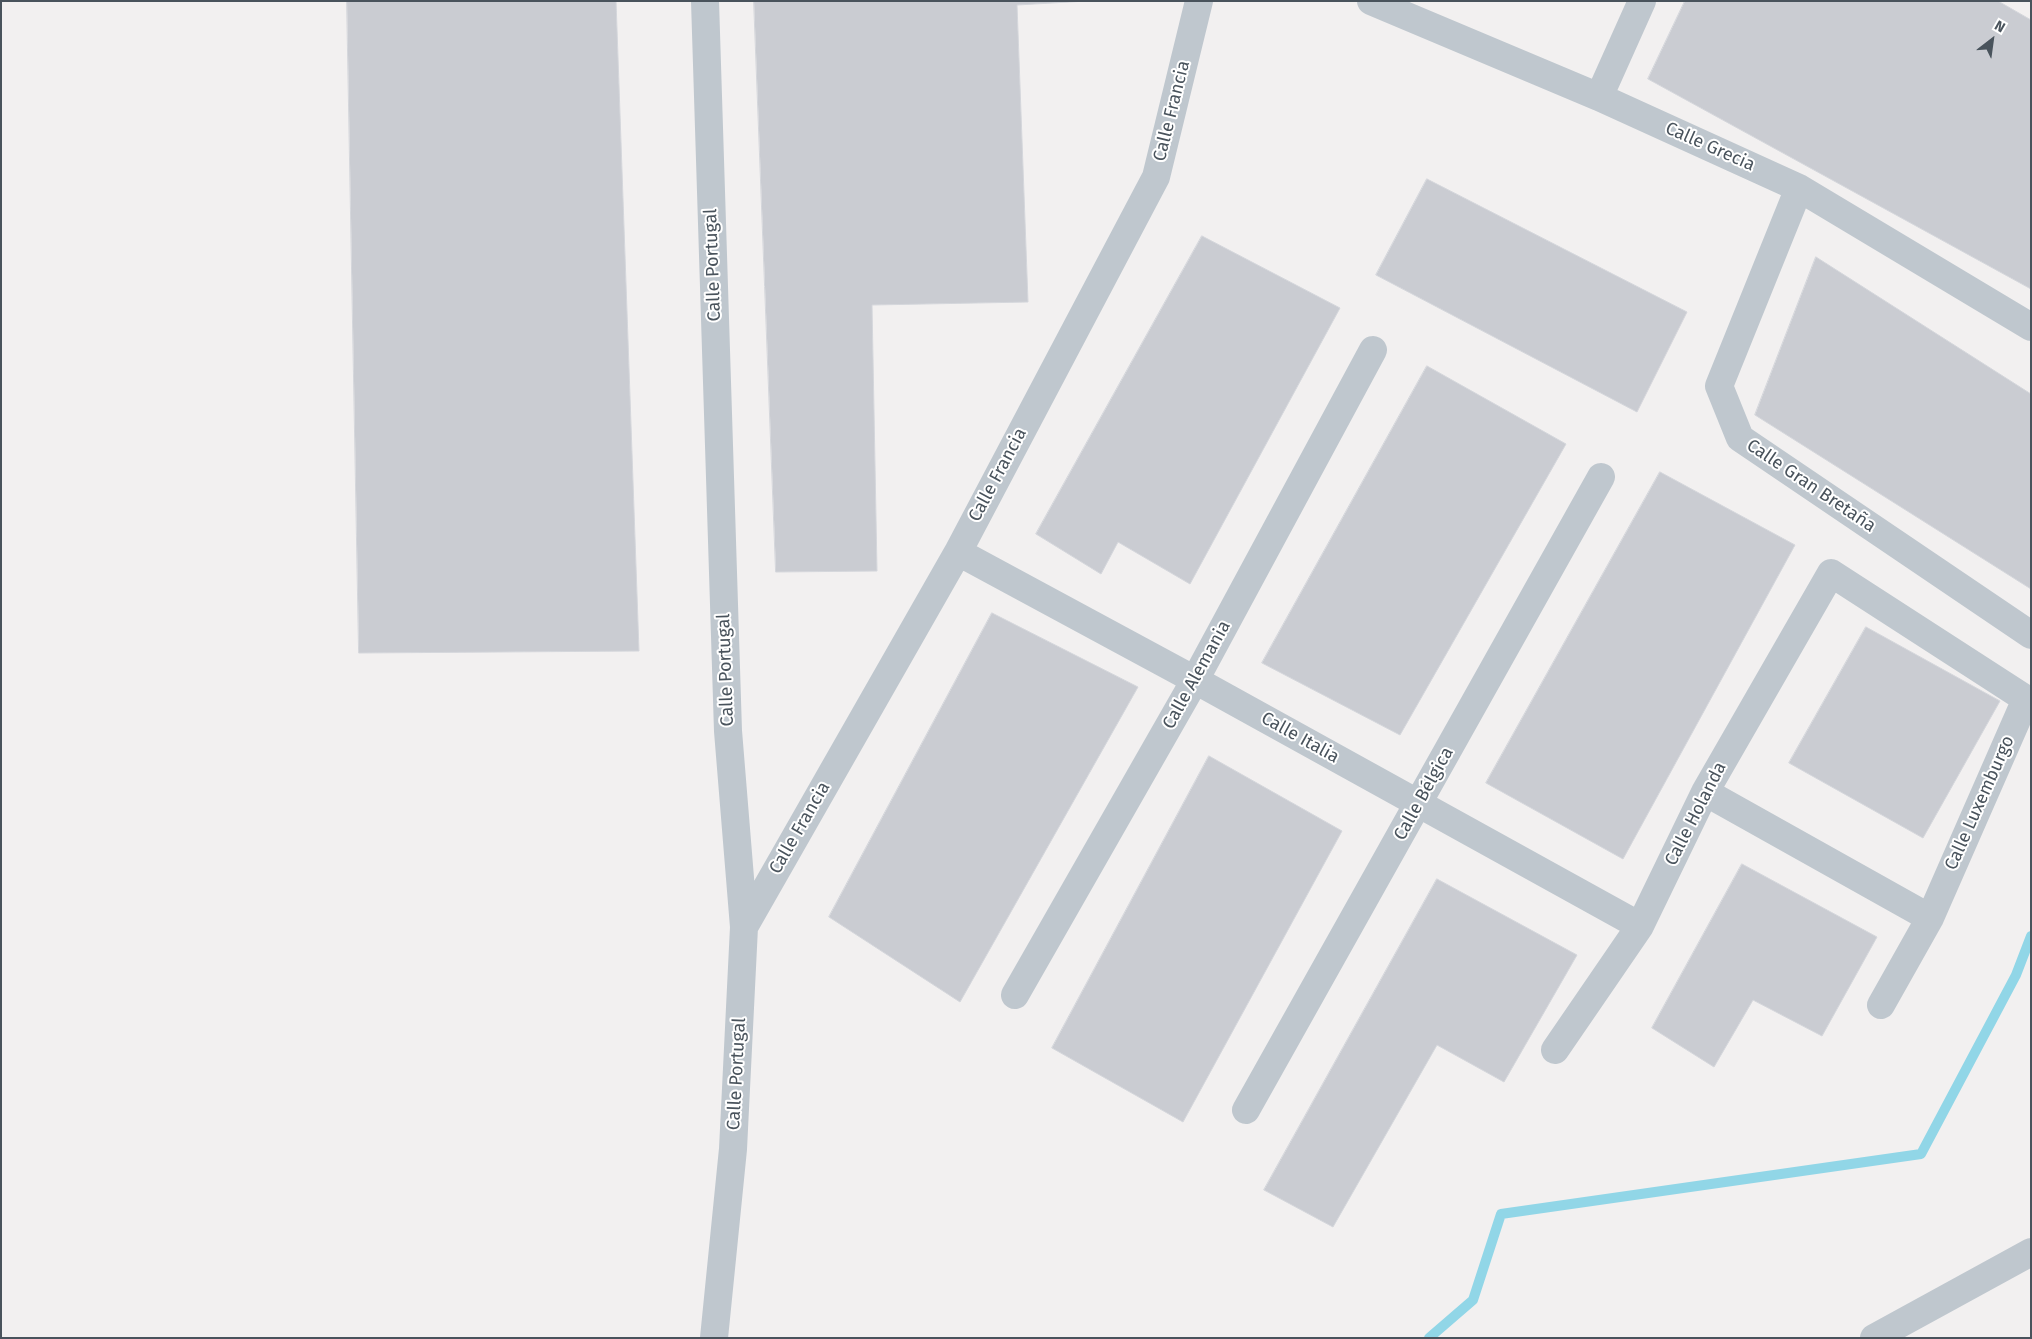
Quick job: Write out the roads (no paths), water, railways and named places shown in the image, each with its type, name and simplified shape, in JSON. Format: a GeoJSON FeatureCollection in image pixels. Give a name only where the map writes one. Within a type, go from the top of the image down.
{"type":"FeatureCollection","features":[{"type":"Feature","properties":{"kind":"street","name":"Calle Portugal"},"geometry":{"type":"LineString","coordinates":[[704,1],[728,731],[744,927],[734,1149],[714,1338]]}},
{"type":"Feature","properties":{"kind":"street","name":"Calle Francia"},"geometry":{"type":"LineString","coordinates":[[744,927],[958,552],[1156,177],[1199,1]]}},
{"type":"Feature","properties":{"kind":"street","name":"Calle Grecia"},"geometry":{"type":"LineString","coordinates":[[1371,1],[1599,97],[1799,188],[2031,327]]}},
{"type":"Feature","properties":{"kind":"street"},"geometry":{"type":"LineString","coordinates":[[1599,97],[1642,1]]}},
{"type":"Feature","properties":{"kind":"street","name":"Calle Gran Bretaña"},"geometry":{"type":"LineString","coordinates":[[1799,188],[1719,386],[1740,438],[2031,636]]}},
{"type":"Feature","properties":{"kind":"street","name":"Calle Alemania"},"geometry":{"type":"LineString","coordinates":[[1015,996],[1195,680],[1373,350]]}},
{"type":"Feature","properties":{"kind":"street","name":"Calle Bélgica"},"geometry":{"type":"LineString","coordinates":[[1246,1110],[1601,477]]}},
{"type":"Feature","properties":{"kind":"street","name":"Calle Italia"},"geometry":{"type":"LineString","coordinates":[[958,552],[1195,680],[1640,926]]}},
{"type":"Feature","properties":{"kind":"street","name":"Calle Holanda"},"geometry":{"type":"LineString","coordinates":[[1555,1050],[1640,926],[1705,792],[1831,573]]}},
{"type":"Feature","properties":{"kind":"street","name":"Calle Luxemburgo"},"geometry":{"type":"LineString","coordinates":[[1831,573],[2026,699],[1930,918],[1881,1005]]}},
{"type":"Feature","properties":{"kind":"street"},"geometry":{"type":"LineString","coordinates":[[1705,792],[1930,918]]}},
{"type":"Feature","properties":{"kind":"street"},"geometry":{"type":"LineString","coordinates":[[1874,1338],[2031,1252]]}},
{"type":"Feature","properties":{"kind":"waterway"},"geometry":{"type":"LineString","coordinates":[[1429,1338],[1473,1300],[1501,1214],[1921,1154],[2016,975],[2031,936]]}}]}
